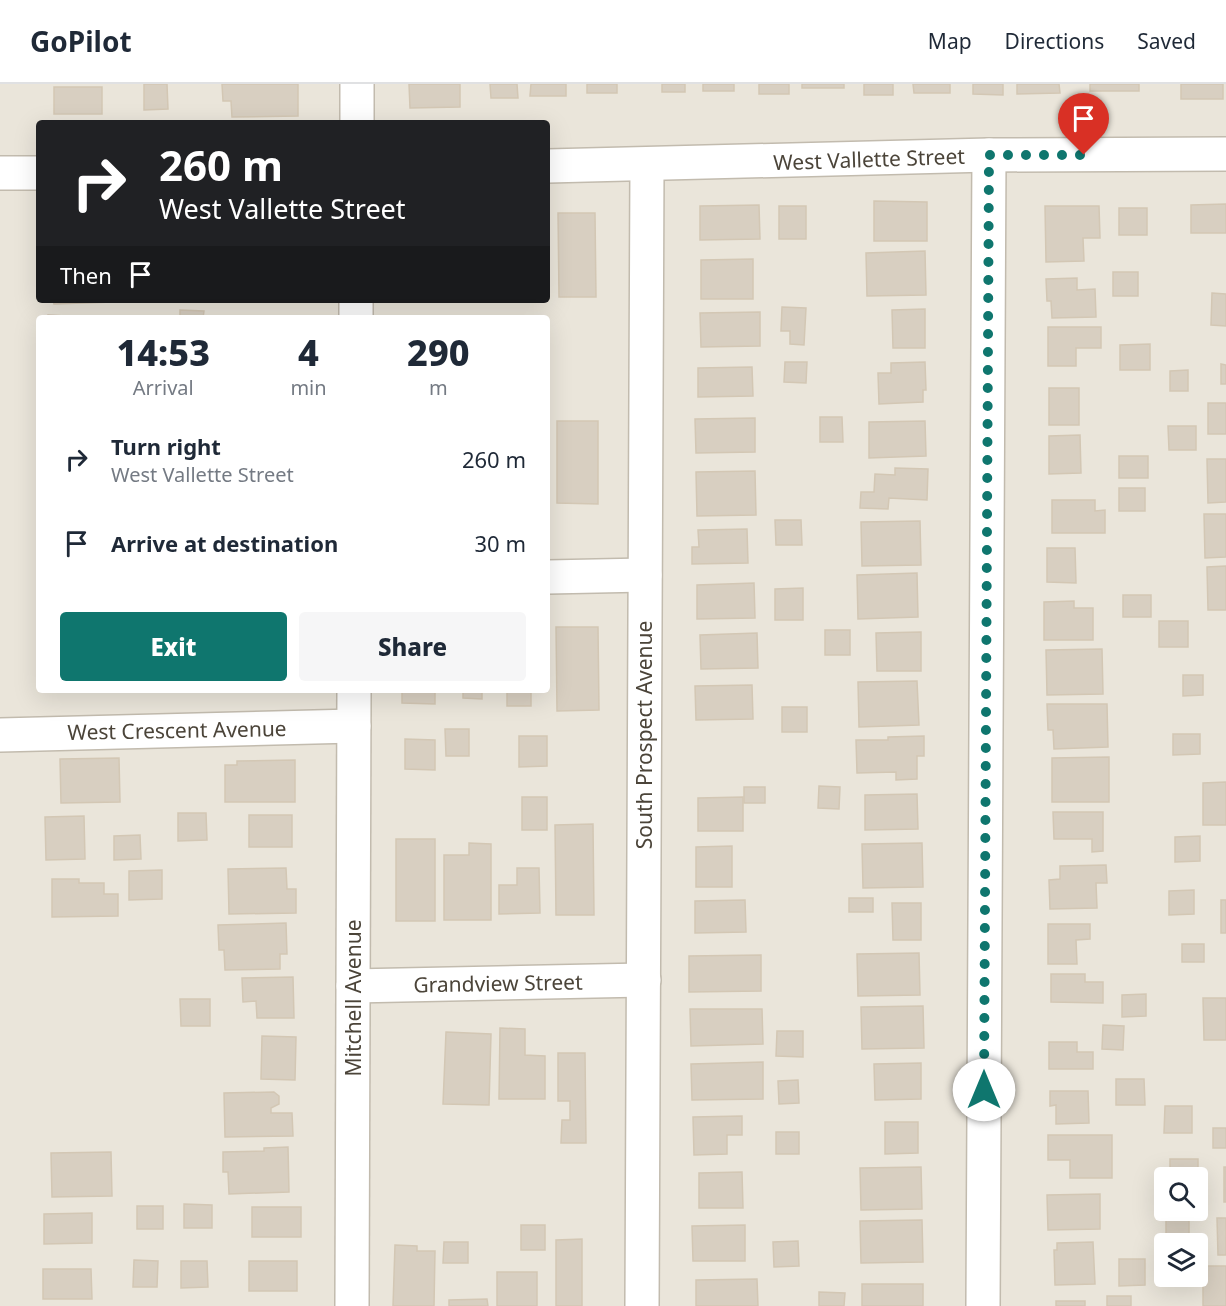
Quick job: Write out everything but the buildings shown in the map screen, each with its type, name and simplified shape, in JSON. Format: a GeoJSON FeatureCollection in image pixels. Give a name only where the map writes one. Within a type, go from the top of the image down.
{"type":"FeatureCollection","features":[{"type":"Feature","properties":{"kind":"street"},"geometry":{"type":"LineString","coordinates":[[357,84],[357,120]]}},
{"type":"Feature","properties":{"kind":"street","name":"West Vallette Street"},"geometry":{"type":"LineString","coordinates":[[550,166],[989,155],[1226,154]]}},
{"type":"Feature","properties":{"kind":"street"},"geometry":{"type":"LineString","coordinates":[[983,1306],[989,155]]}},
{"type":"Feature","properties":{"kind":"street","name":"South Prospect Avenue"},"geometry":{"type":"LineString","coordinates":[[642,1306],[647,165]]}},
{"type":"Feature","properties":{"kind":"street"},"geometry":{"type":"LineString","coordinates":[[0,173],[36,173]]}},
{"type":"Feature","properties":{"kind":"street"},"geometry":{"type":"LineString","coordinates":[[550,577],[645,575]]}},
{"type":"Feature","properties":{"kind":"street","name":"Mitchell Avenue"},"geometry":{"type":"LineString","coordinates":[[352,1306],[354,693]]}},
{"type":"Feature","properties":{"kind":"street","name":"West Crescent Avenue"},"geometry":{"type":"LineString","coordinates":[[0,735],[354,726]]}},
{"type":"Feature","properties":{"kind":"street","name":"Grandview Street"},"geometry":{"type":"LineString","coordinates":[[353,986],[644,980]]}},
{"type":"Feature","properties":{"kind":"shaded area"},"geometry":{"type":"Polygon","coordinates":[[[0,84],[349,84],[350,120],[36,120],[36,164],[0,165],[0,84]]]}},
{"type":"Feature","properties":{"kind":"shaded area"},"geometry":{"type":"Polygon","coordinates":[[[365,84],[1226,84],[1226,147],[550,161],[550,120],[364,120],[365,84]]]}},
{"type":"Feature","properties":{"kind":"shaded area"},"geometry":{"type":"Polygon","coordinates":[[[1226,162],[1226,1306],[362,1306],[365,693],[550,693],[550,315],[366,315],[366,303],[550,303],[550,173],[1226,162]]]}},
{"type":"Feature","properties":{"kind":"shaded area"},"geometry":{"type":"Polygon","coordinates":[[[0,182],[36,182],[36,303],[347,303],[347,315],[36,315],[36,693],[346,693],[344,1306],[0,1306],[0,182]]]}},
{"type":"Feature","properties":{"kind":"route"},"geometry":{"type":"LineString","coordinates":[[984,1090],[989,155],[1084,155]]}}]}
